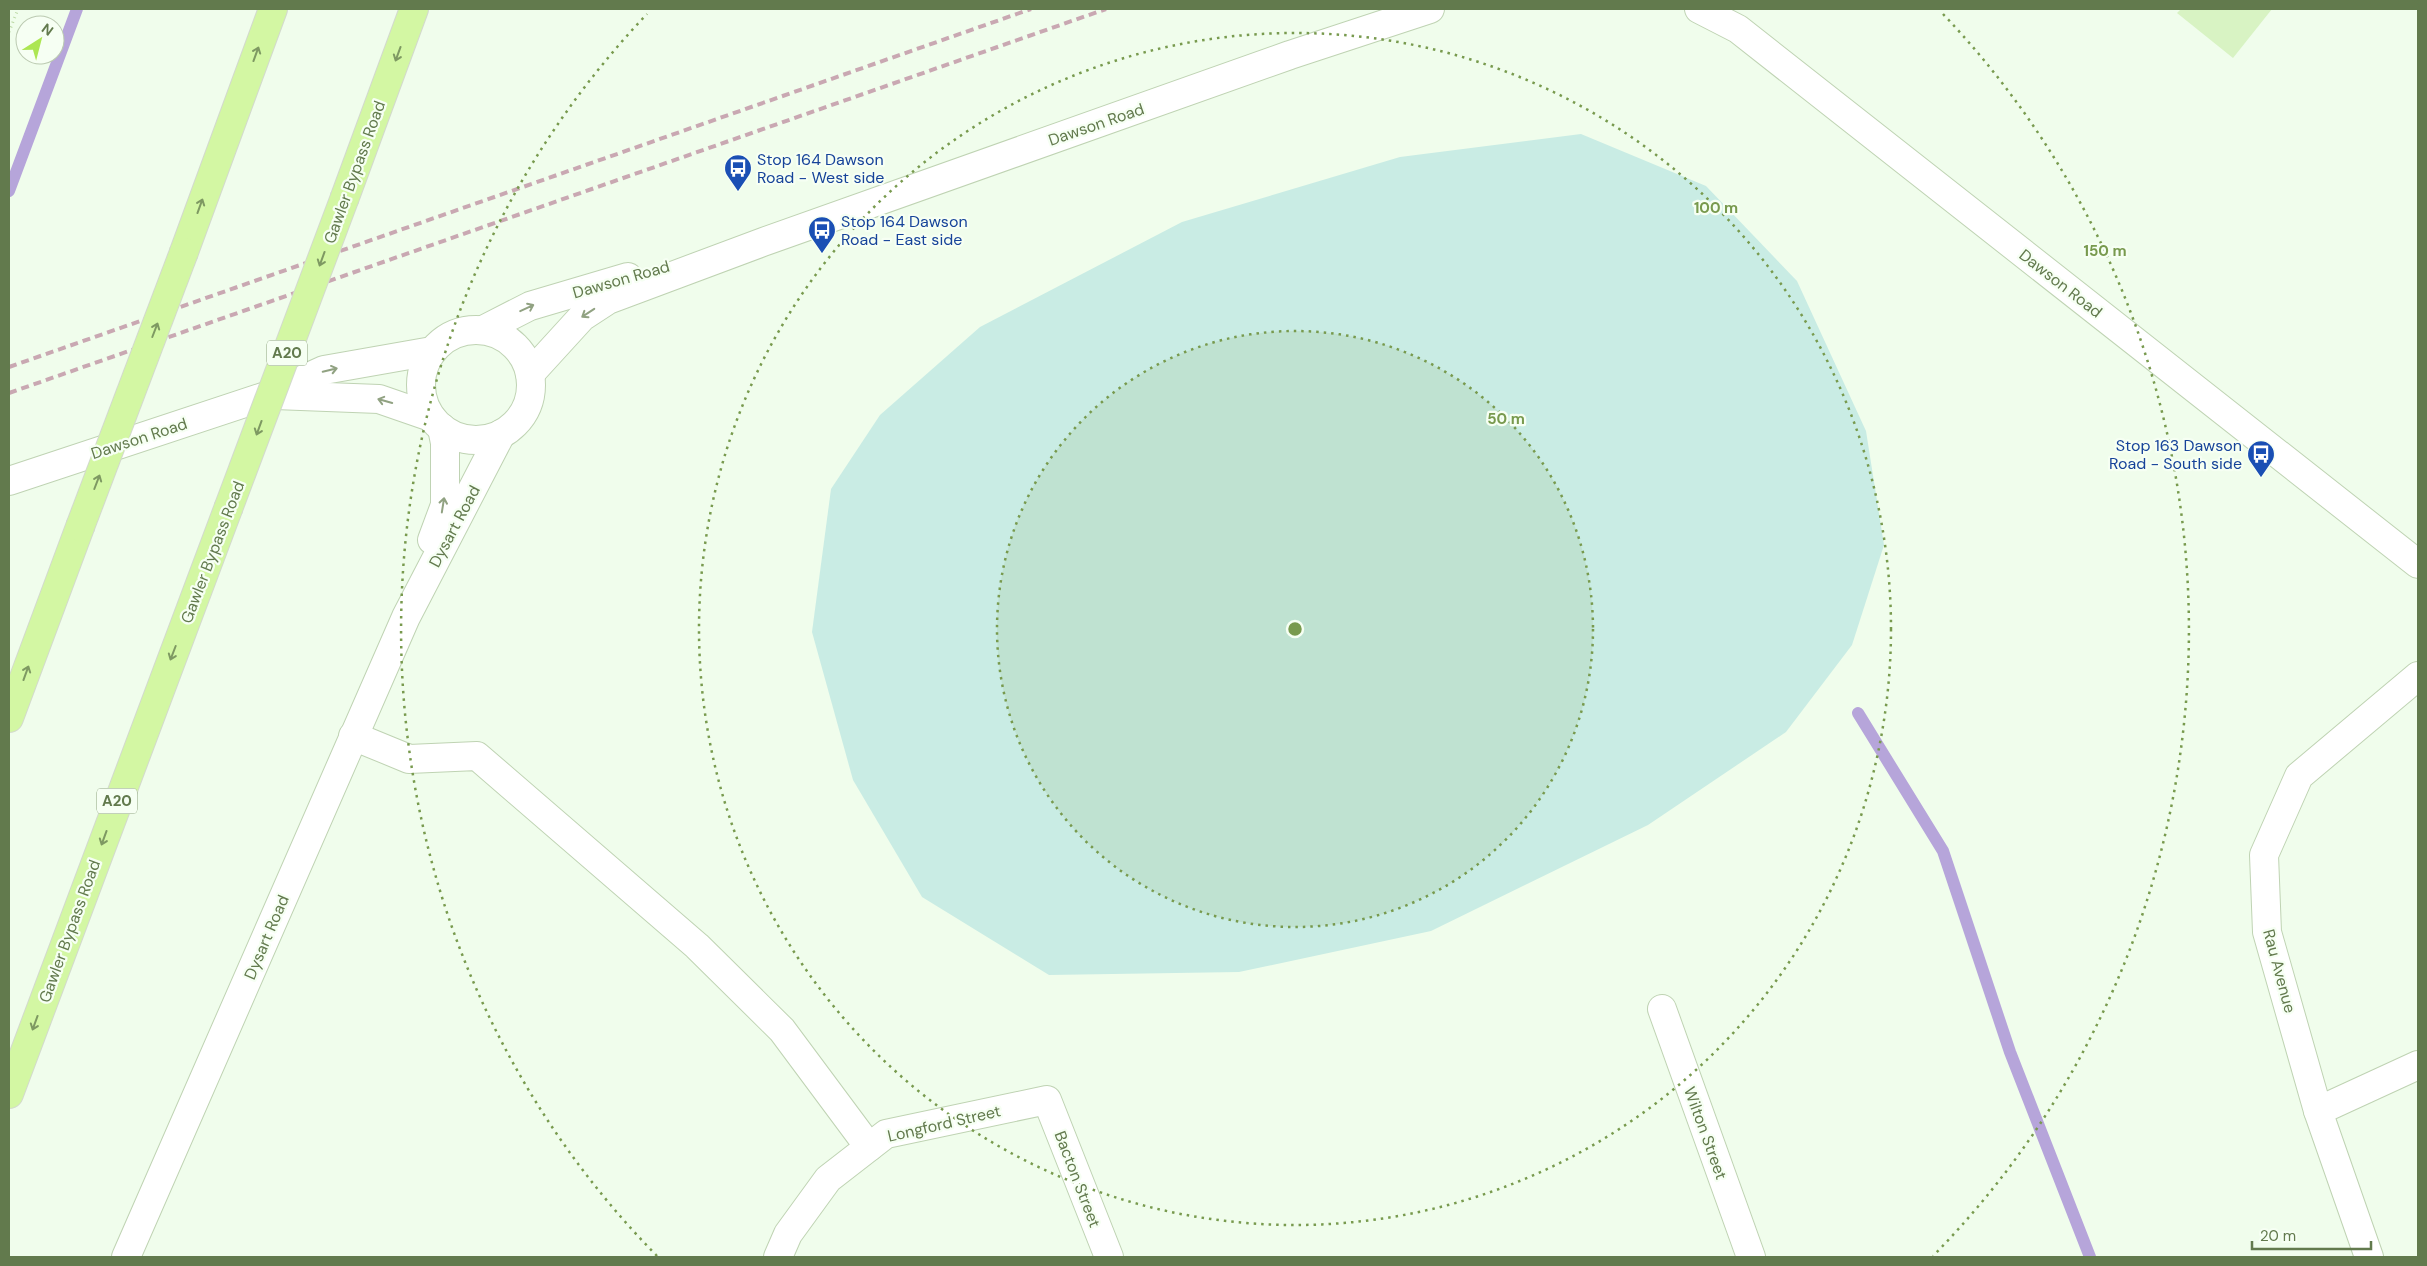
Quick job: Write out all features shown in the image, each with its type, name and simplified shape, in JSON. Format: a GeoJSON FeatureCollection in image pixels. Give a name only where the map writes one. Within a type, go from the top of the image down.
{"type":"FeatureCollection","features":[{"type":"Feature","properties":{"kind":"highway"},"geometry":{"type":"LineString","coordinates":[[9,718],[273,9]]}},
{"type":"Feature","properties":{"kind":"highway","name":"Gawler Bypass Road"},"geometry":{"type":"LineString","coordinates":[[9,1094],[414,9]]}},
{"type":"Feature","properties":{"kind":"street","name":"Dawson Road"},"geometry":{"type":"LineString","coordinates":[[530,374],[582,317],[608,300],[763,242],[1290,55],[1430,9]]}},
{"type":"Feature","properties":{"kind":"street","name":"Dawson Road"},"geometry":{"type":"LineString","coordinates":[[1699,9],[1738,29],[2418,564]]}},
{"type":"Feature","properties":{"kind":"street","name":"Dawson Road"},"geometry":{"type":"LineString","coordinates":[[484,330],[530,306],[663,266],[763,242]]}},
{"type":"Feature","properties":{"kind":"street"},"geometry":{"type":"LineString","coordinates":[[484,330],[502,336],[515,347],[526,363],[530,374],[530,393],[524,412],[512,427],[501,434],[483,440],[459,438],[436,423],[422,400],[420,389],[422,370],[432,351],[446,338],[457,333],[484,330]]}},
{"type":"Feature","properties":{"kind":"street","name":"Dawson Road"},"geometry":{"type":"LineString","coordinates":[[9,481],[268,395],[324,370],[432,351]]}},
{"type":"Feature","properties":{"kind":"street","name":"Dawson Road"},"geometry":{"type":"LineString","coordinates":[[268,395],[379,399],[436,423]]}},
{"type":"Feature","properties":{"kind":"street","name":"Dysart Road"},"geometry":{"type":"LineString","coordinates":[[406,617],[445,506],[445,443],[436,423]]}},
{"type":"Feature","properties":{"kind":"street","name":"Dysart Road"},"geometry":{"type":"LineString","coordinates":[[126,1257],[406,617],[501,434]]}},
{"type":"Feature","properties":{"kind":"street","name":"Rau Avenue"},"geometry":{"type":"LineString","coordinates":[[2369,1257],[2318,1111],[2267,932],[2264,854],[2299,776],[2418,676]]}},
{"type":"Feature","properties":{"kind":"street"},"geometry":{"type":"LineString","coordinates":[[353,736],[410,759],[477,756],[697,946],[782,1030],[869,1147]]}},
{"type":"Feature","properties":{"kind":"street","name":"Wilton Street"},"geometry":{"type":"LineString","coordinates":[[1662,1009],[1751,1257]]}},
{"type":"Feature","properties":{"kind":"street"},"geometry":{"type":"LineString","coordinates":[[2318,1111],[2418,1065]]}},
{"type":"Feature","properties":{"kind":"street","name":"Longford Street"},"geometry":{"type":"LineString","coordinates":[[778,1257],[788,1234],[828,1179],[886,1134],[1047,1100]]}},
{"type":"Feature","properties":{"kind":"street","name":"Bacton Street"},"geometry":{"type":"LineString","coordinates":[[1047,1100],[1109,1257]]}},
{"type":"Feature","properties":{"kind":"path"},"geometry":{"type":"LineString","coordinates":[[9,32],[18,9]]}},
{"type":"Feature","properties":{"kind":"shaded area"},"geometry":{"type":"Polygon","coordinates":[[[1581,134],[1706,186],[1797,281],[1866,431],[1884,545],[1852,645],[1786,732],[1648,825],[1431,931],[1239,972],[1049,975],[922,897],[853,780],[812,632],[831,489],[880,415],[980,327],[1182,222],[1400,157],[1581,134]]]}},
{"type":"Feature","properties":{"kind":"building"},"geometry":{"type":"Polygon","coordinates":[[[2181,9],[2272,9],[2233,58],[2177,13],[2181,9]]]}},
{"type":"Feature","properties":{"kind":"waterway"},"geometry":{"type":"LineString","coordinates":[[9,191],[77,9]]}},
{"type":"Feature","properties":{"kind":"waterway"},"geometry":{"type":"LineString","coordinates":[[1858,713],[1943,851],[2010,1052],[2090,1257]]}},
{"type":"Feature","properties":{"kind":"railway"},"geometry":{"type":"LineString","coordinates":[[9,367],[1031,9]]}},
{"type":"Feature","properties":{"kind":"railway"},"geometry":{"type":"LineString","coordinates":[[9,393],[1106,9]]}},
{"type":"Feature","properties":{"kind":"place","name":"Stop 164 Dawson Road - West side"},"geometry":{"type":"Point","coordinates":[738,192]}},
{"type":"Feature","properties":{"kind":"place","name":"Stop 164 Dawson Road - East side"},"geometry":{"type":"Point","coordinates":[822,254]}},
{"type":"Feature","properties":{"kind":"place","name":"Stop 163 Dawson Road - South side"},"geometry":{"type":"Point","coordinates":[2261,478]}}]}
